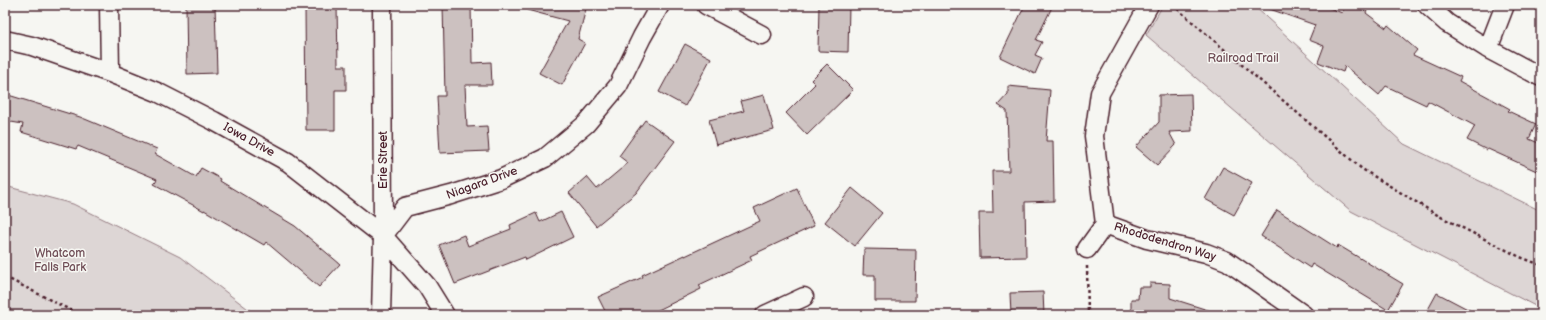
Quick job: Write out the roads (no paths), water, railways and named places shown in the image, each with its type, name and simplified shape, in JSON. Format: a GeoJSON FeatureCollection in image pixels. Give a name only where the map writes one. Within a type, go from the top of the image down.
{"type":"FeatureCollection","features":[{"type":"Feature","properties":{"kind":"street"},"geometry":{"type":"LineString","coordinates":[[109,5],[110,73]]}},
{"type":"Feature","properties":{"kind":"street","name":"Erie Street"},"geometry":{"type":"LineString","coordinates":[[381,315],[383,236],[382,5]]}},
{"type":"Feature","properties":{"kind":"street","name":"Niagara Drive"},"geometry":{"type":"LineString","coordinates":[[383,236],[405,207],[451,195],[501,179],[545,158],[586,124],[618,86],[642,37],[660,5]]}},
{"type":"Feature","properties":{"kind":"street"},"geometry":{"type":"LineString","coordinates":[[706,5],[762,36]]}},
{"type":"Feature","properties":{"kind":"street","name":"Rhododendron Way"},"geometry":{"type":"LineString","coordinates":[[1087,249],[1105,224],[1094,136],[1100,93],[1149,5]]}},
{"type":"Feature","properties":{"kind":"street"},"geometry":{"type":"LineString","coordinates":[[1427,5],[1447,23],[1488,49],[1541,77]]}},
{"type":"Feature","properties":{"kind":"street"},"geometry":{"type":"LineString","coordinates":[[1488,49],[1505,5]]}},
{"type":"Feature","properties":{"kind":"street","name":"Iowa Drive"},"geometry":{"type":"LineString","coordinates":[[5,40],[32,46],[110,73],[157,92],[214,121],[288,162],[383,236],[427,286],[445,315]]}},
{"type":"Feature","properties":{"kind":"street","name":"Rhododendron Way"},"geometry":{"type":"LineString","coordinates":[[1105,224],[1147,239],[1206,253],[1227,261],[1304,315]]}},
{"type":"Feature","properties":{"kind":"street"},"geometry":{"type":"LineString","coordinates":[[765,315],[804,297]]}},
{"type":"Feature","properties":{"kind":"park label","name":"Railroad Trail"},"geometry":{"type":"Point","coordinates":[1243,58]}},
{"type":"Feature","properties":{"kind":"park label","name":"Whatcom Falls Park"},"geometry":{"type":"Point","coordinates":[60,260]}}]}
